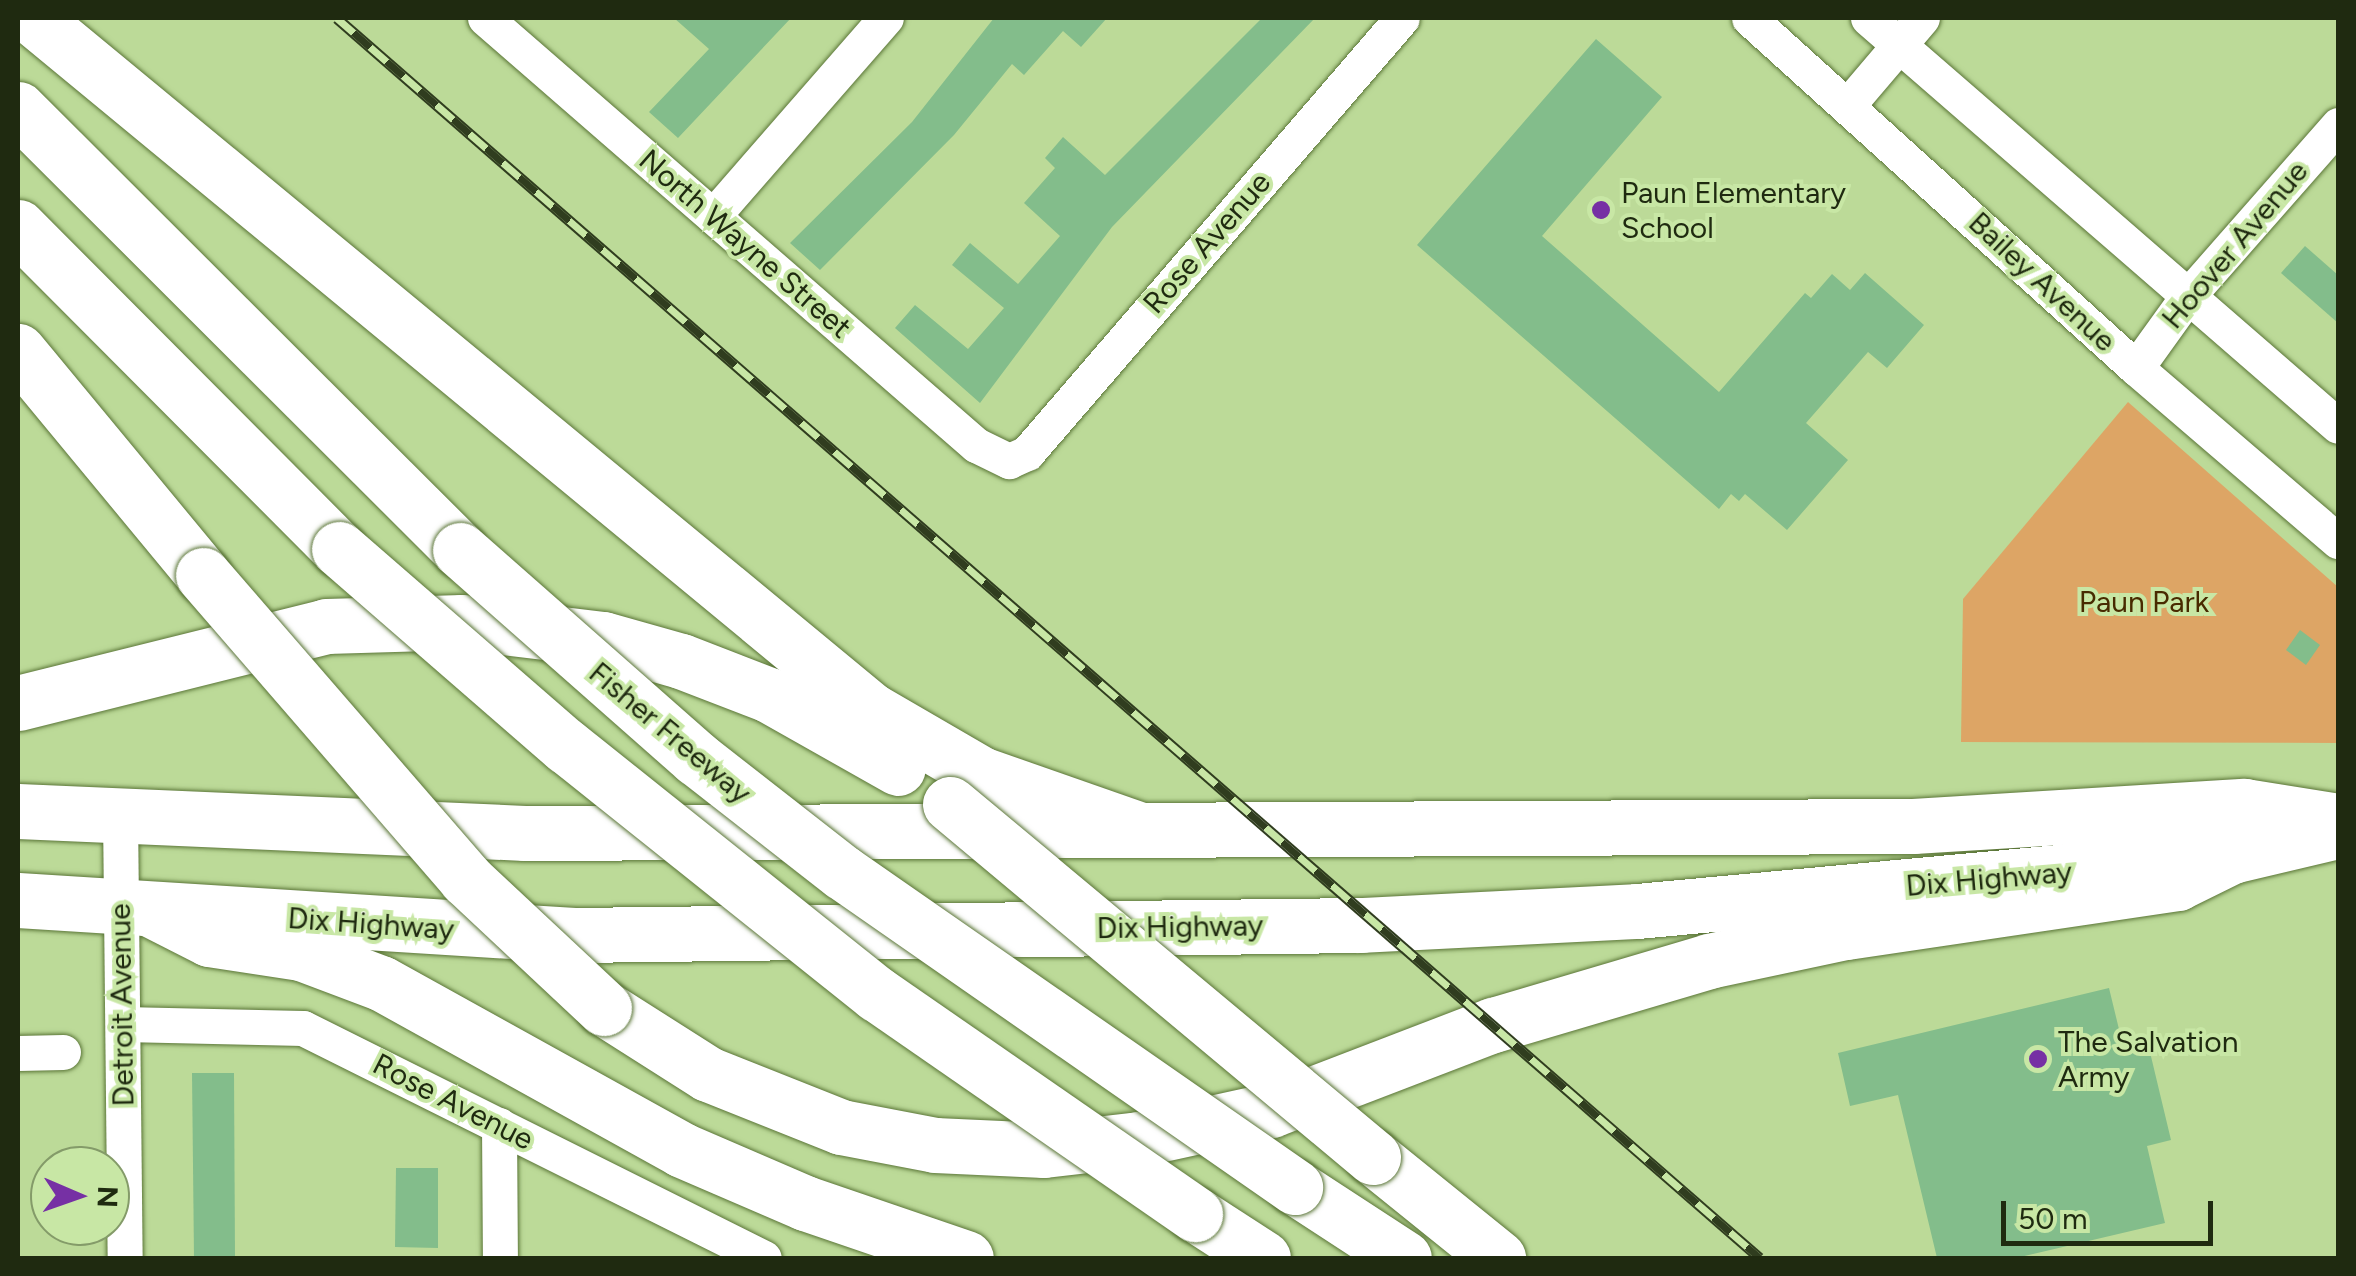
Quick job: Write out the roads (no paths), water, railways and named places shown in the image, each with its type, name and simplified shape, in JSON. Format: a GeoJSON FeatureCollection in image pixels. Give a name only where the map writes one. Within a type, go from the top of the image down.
{"type":"FeatureCollection","features":[{"type":"Feature","properties":{"kind":"main road"},"geometry":{"type":"LineString","coordinates":[[33,18],[872,710],[981,774],[1138,828]]}},
{"type":"Feature","properties":{"kind":"main road","name":"Fisher Freeway"},"geometry":{"type":"LineString","coordinates":[[18,109],[460,550],[696,758],[842,872],[1295,1187],[1404,1258]]}},
{"type":"Feature","properties":{"kind":"main road"},"geometry":{"type":"LineString","coordinates":[[18,227],[339,549],[566,746],[877,994],[1263,1258]]}},
{"type":"Feature","properties":{"kind":"main road"},"geometry":{"type":"LineString","coordinates":[[18,350],[203,574],[466,879],[604,1008],[708,1074],[841,1128],[935,1145],[1044,1150],[1138,1139],[1271,1110],[1493,1025],[1709,961],[1846,932],[2178,883],[2232,856]]}},
{"type":"Feature","properties":{"kind":"main road"},"geometry":{"type":"LineString","coordinates":[[18,703],[326,626],[462,622],[603,638],[726,677],[829,726],[965,817],[1498,1258]]}},
{"type":"Feature","properties":{"kind":"main road","name":"Dix Highway"},"geometry":{"type":"LineString","coordinates":[[18,811],[120,812],[525,833],[965,817],[1138,828],[1913,826],[2244,806],[2338,821]]}},
{"type":"Feature","properties":{"kind":"main road","name":"Dix Highway"},"geometry":{"type":"LineString","coordinates":[[18,900],[574,934],[1361,925],[1637,911],[2232,856],[2338,831]]}},
{"type":"Feature","properties":{"kind":"main road"},"geometry":{"type":"LineString","coordinates":[[137,909],[208,939],[301,953],[382,983],[682,1150],[805,1203],[966,1258]]}},
{"type":"Feature","properties":{"kind":"street","name":"North Wayne Street"},"geometry":{"type":"LineString","coordinates":[[485,18],[976,446],[1008,462]]}},
{"type":"Feature","properties":{"kind":"street"},"geometry":{"type":"LineString","coordinates":[[713,216],[886,18]]}},
{"type":"Feature","properties":{"kind":"street","name":"Rose Avenue"},"geometry":{"type":"LineString","coordinates":[[1008,462],[1027,453],[1402,18]]}},
{"type":"Feature","properties":{"kind":"street","name":"Bailey Avenue"},"geometry":{"type":"LineString","coordinates":[[1750,18],[2136,368],[2338,541]]}},
{"type":"Feature","properties":{"kind":"street"},"geometry":{"type":"LineString","coordinates":[[1868,18],[1910,31],[2187,297],[2338,426]]}},
{"type":"Feature","properties":{"kind":"street"},"geometry":{"type":"LineString","coordinates":[[1848,104],[1910,31]]}},
{"type":"Feature","properties":{"kind":"street","name":"Hoover Avenue"},"geometry":{"type":"LineString","coordinates":[[2136,368],[2187,297],[2338,125]]}},
{"type":"Feature","properties":{"kind":"street","name":"Detroit Avenue"},"geometry":{"type":"LineString","coordinates":[[120,812],[137,909],[122,1024],[125,1258]]}},
{"type":"Feature","properties":{"kind":"street","name":"Rose Avenue"},"geometry":{"type":"LineString","coordinates":[[122,1024],[303,1028],[764,1258]]}},
{"type":"Feature","properties":{"kind":"street"},"geometry":{"type":"LineString","coordinates":[[18,1052],[63,1052]]}},
{"type":"Feature","properties":{"kind":"street"},"geometry":{"type":"LineString","coordinates":[[499,1126],[500,1258]]}},
{"type":"Feature","properties":{"kind":"railway"},"geometry":{"type":"LineString","coordinates":[[337,18],[1760,1258]]}},
{"type":"Feature","properties":{"kind":"place","name":"Paun Elementary School"},"geometry":{"type":"Point","coordinates":[1601,210]}},
{"type":"Feature","properties":{"kind":"place","name":"The Salvation Army"},"geometry":{"type":"Point","coordinates":[2038,1059]}},
{"type":"Feature","properties":{"kind":"park label","name":"Paun Park"},"geometry":{"type":"Point","coordinates":[2144,602]}}]}
